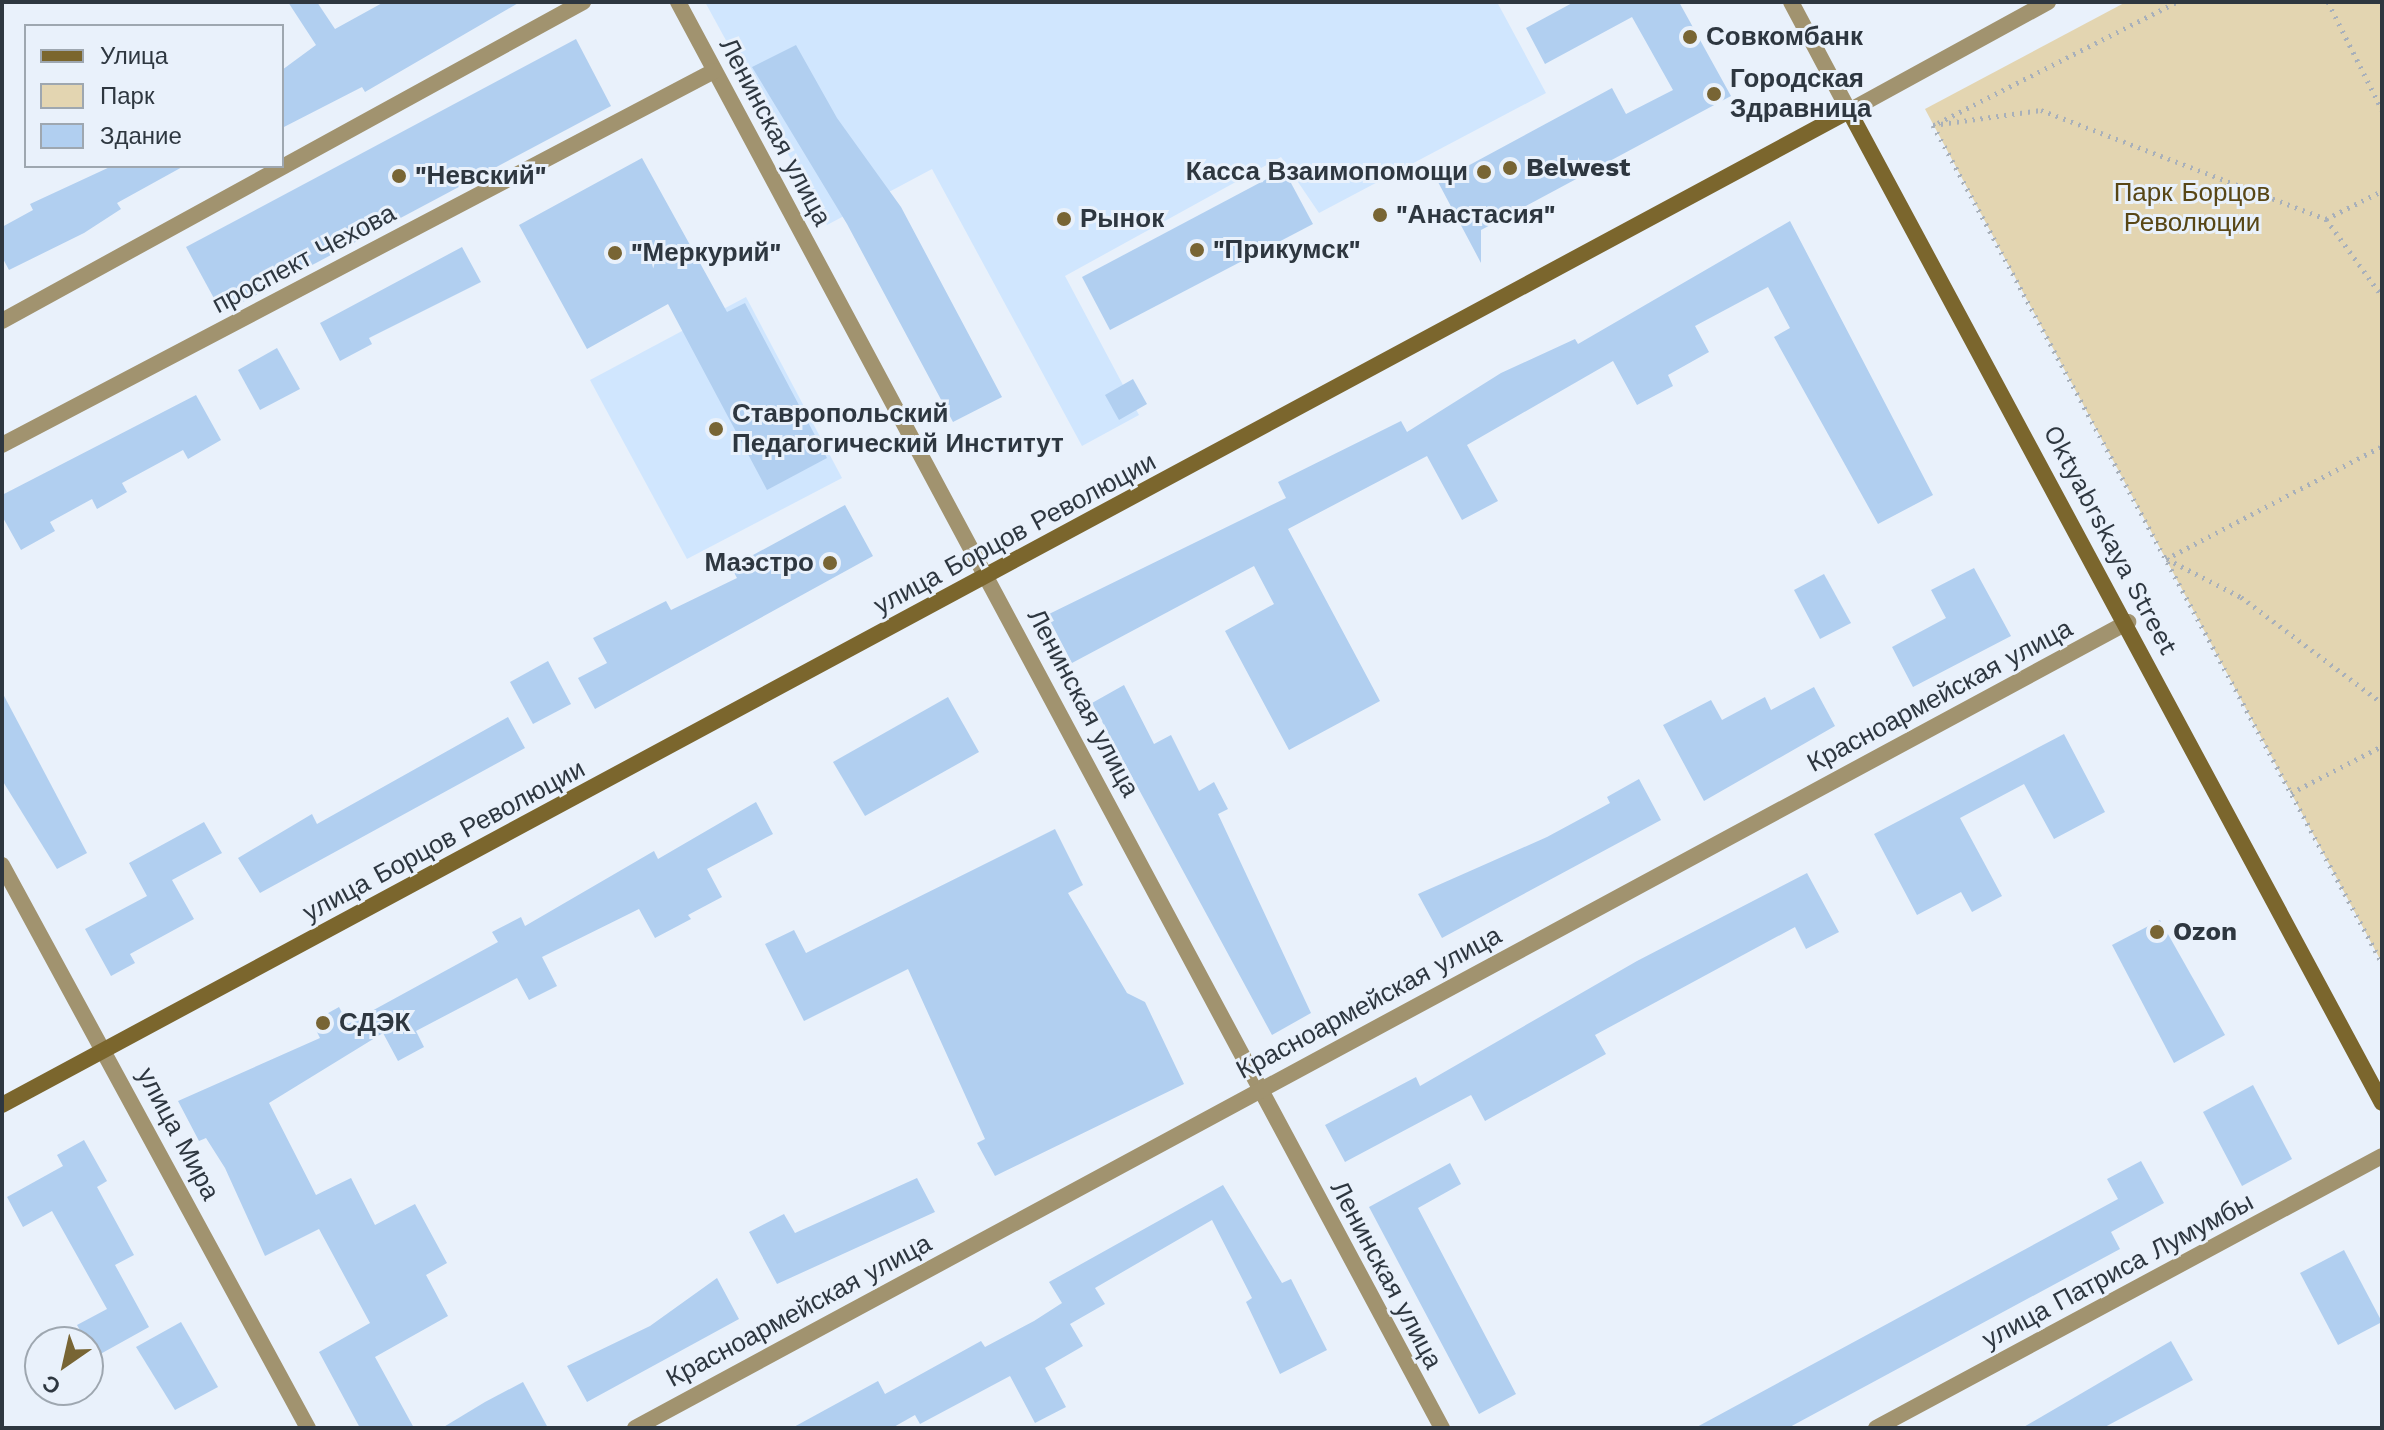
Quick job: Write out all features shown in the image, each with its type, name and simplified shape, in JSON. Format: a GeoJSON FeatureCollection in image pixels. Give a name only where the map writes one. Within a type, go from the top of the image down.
{"type":"FeatureCollection","features":[{"type":"Feature","properties":{"kind":"main road","name":"улица Борцов Революции"},"geometry":{"type":"LineString","coordinates":[[2,1105],[1849,111]]}},
{"type":"Feature","properties":{"kind":"main road","name":"Oktyabrskaya Street"},"geometry":{"type":"LineString","coordinates":[[1849,111],[2128,622],[2382,1103]]}},
{"type":"Feature","properties":{"kind":"street"},"geometry":{"type":"LineString","coordinates":[[284,166],[583,2]]}},
{"type":"Feature","properties":{"kind":"street","name":"Ленинская улица"},"geometry":{"type":"LineString","coordinates":[[678,2],[989,575],[1259,1089],[1442,1428]]}},
{"type":"Feature","properties":{"kind":"street","name":"Oktyabrskaya Street"},"geometry":{"type":"LineString","coordinates":[[1791,2],[1849,111]]}},
{"type":"Feature","properties":{"kind":"street","name":"улица Борцов Революции"},"geometry":{"type":"LineString","coordinates":[[1849,111],[2048,2]]}},
{"type":"Feature","properties":{"kind":"street","name":"проспект Чехова"},"geometry":{"type":"LineString","coordinates":[[2,445],[714,71]]}},
{"type":"Feature","properties":{"kind":"street"},"geometry":{"type":"LineString","coordinates":[[2,321],[281,168]]}},
{"type":"Feature","properties":{"kind":"street","name":"Красноармейская улица"},"geometry":{"type":"LineString","coordinates":[[635,1428],[2128,622]]}},
{"type":"Feature","properties":{"kind":"street","name":"улица Мира"},"geometry":{"type":"LineString","coordinates":[[2,865],[105,1049],[308,1428]]}},
{"type":"Feature","properties":{"kind":"street","name":"улица Патриса Лумумбы"},"geometry":{"type":"LineString","coordinates":[[1876,1428],[2382,1156]]}},
{"type":"Feature","properties":{"kind":"path"},"geometry":{"type":"LineString","coordinates":[[1933,125],[2176,2]]}},
{"type":"Feature","properties":{"kind":"path"},"geometry":{"type":"LineString","coordinates":[[2328,2],[2382,110]]}},
{"type":"Feature","properties":{"kind":"path"},"geometry":{"type":"LineString","coordinates":[[1933,125],[2041,110],[2326,219],[2382,296]]}},
{"type":"Feature","properties":{"kind":"path"},"geometry":{"type":"LineString","coordinates":[[1933,125],[2382,963]]}},
{"type":"Feature","properties":{"kind":"path"},"geometry":{"type":"LineString","coordinates":[[2326,219],[2382,191]]}},
{"type":"Feature","properties":{"kind":"path"},"geometry":{"type":"LineString","coordinates":[[2166,559],[2382,446]]}},
{"type":"Feature","properties":{"kind":"path"},"geometry":{"type":"LineString","coordinates":[[2166,559],[2241,597],[2382,703]]}},
{"type":"Feature","properties":{"kind":"path"},"geometry":{"type":"LineString","coordinates":[[2291,793],[2382,746]]}},
{"type":"Feature","properties":{"kind":"shaded area","name":"Рынок"},"geometry":{"type":"Polygon","coordinates":[[[705,2],[1497,2],[1546,93],[1319,213],[1281,157],[1065,276],[1139,415],[1082,446],[932,169],[827,225],[705,2]]]}},
{"type":"Feature","properties":{"kind":"shaded area","name":"Ставропольский Педагогический Институт"},"geometry":{"type":"Polygon","coordinates":[[[746,297],[842,478],[687,559],[590,380],[746,297]]]}},
{"type":"Feature","properties":{"kind":"green space","name":"Парк Борцов Революции"},"geometry":{"type":"Polygon","coordinates":[[[2126,2],[2382,2],[2382,963],[1925,109],[2126,2]]]}},
{"type":"Feature","properties":{"kind":"building"},"geometry":{"type":"Polygon","coordinates":[[[288,2],[317,2],[335,29],[384,2],[520,2],[365,92],[362,87],[284,127],[284,69],[316,45],[288,2]]]}},
{"type":"Feature","properties":{"kind":"building"},"geometry":{"type":"Polygon","coordinates":[[[1574,2],[1679,2],[1731,96],[1481,230],[1481,263],[1438,182],[1612,88],[1626,114],[1673,90],[1632,17],[1545,64],[1526,28],[1574,2]]]}},
{"type":"Feature","properties":{"kind":"building","name":"\"Невский\""},"geometry":{"type":"Polygon","coordinates":[[[576,39],[611,106],[222,313],[186,247],[576,39]]]}},
{"type":"Feature","properties":{"kind":"building"},"geometry":{"type":"Polygon","coordinates":[[[796,45],[837,118],[901,207],[1002,397],[953,422],[847,224],[752,67],[796,45]]]}},
{"type":"Feature","properties":{"kind":"building"},"geometry":{"type":"Polygon","coordinates":[[[642,158],[727,312],[745,303],[827,458],[767,490],[668,304],[587,349],[519,225],[642,158]]]}},
{"type":"Feature","properties":{"kind":"building"},"geometry":{"type":"Polygon","coordinates":[[[108,168],[180,168],[117,203],[121,209],[84,233],[9,270],[2,257],[2,227],[33,210],[30,204],[108,168]]]}},
{"type":"Feature","properties":{"kind":"building","name":"\"Прикумск\""},"geometry":{"type":"Polygon","coordinates":[[[1284,170],[1313,224],[1110,330],[1082,277],[1284,170]]]}},
{"type":"Feature","properties":{"kind":"building"},"geometry":{"type":"Polygon","coordinates":[[[1790,221],[1933,495],[1878,524],[1774,337],[1790,328],[1768,287],[1695,326],[1709,352],[1668,375],[1673,386],[1637,405],[1613,361],[1467,445],[1498,501],[1462,520],[1427,456],[1288,529],[1380,701],[1289,750],[1225,631],[1274,604],[1254,566],[1072,663],[1047,615],[1286,498],[1278,482],[1401,421],[1407,432],[1501,373],[1575,339],[1578,344],[1790,221]]]}},
{"type":"Feature","properties":{"kind":"building"},"geometry":{"type":"Polygon","coordinates":[[[462,247],[481,282],[369,338],[372,344],[340,361],[320,323],[462,247]]]}},
{"type":"Feature","properties":{"kind":"building"},"geometry":{"type":"Polygon","coordinates":[[[277,348],[300,389],[260,410],[238,370],[277,348]]]}},
{"type":"Feature","properties":{"kind":"building"},"geometry":{"type":"Polygon","coordinates":[[[1133,379],[1147,404],[1119,420],[1105,395],[1133,379]]]}},
{"type":"Feature","properties":{"kind":"building"},"geometry":{"type":"Polygon","coordinates":[[[196,395],[221,440],[188,459],[183,450],[122,483],[127,492],[97,509],[92,499],[50,522],[55,531],[21,550],[2,516],[2,495],[196,395]]]}},
{"type":"Feature","properties":{"kind":"building"},"geometry":{"type":"Polygon","coordinates":[[[845,505],[873,556],[595,709],[578,678],[607,663],[593,638],[666,601],[671,610],[737,578],[731,567],[845,505]]]}},
{"type":"Feature","properties":{"kind":"building"},"geometry":{"type":"Polygon","coordinates":[[[1974,568],[2011,636],[1913,687],[1892,647],[1946,618],[1931,590],[1974,568]]]}},
{"type":"Feature","properties":{"kind":"building"},"geometry":{"type":"Polygon","coordinates":[[[1824,574],[1851,623],[1820,639],[1794,590],[1824,574]]]}},
{"type":"Feature","properties":{"kind":"building"},"geometry":{"type":"Polygon","coordinates":[[[548,661],[571,704],[533,724],[510,682],[548,661]]]}},
{"type":"Feature","properties":{"kind":"building"},"geometry":{"type":"Polygon","coordinates":[[[1124,685],[1154,744],[1171,735],[1199,791],[1214,782],[1228,809],[1218,814],[1311,1013],[1272,1035],[1092,703],[1124,685]]]}},
{"type":"Feature","properties":{"kind":"building"},"geometry":{"type":"Polygon","coordinates":[[[1814,687],[1835,726],[1704,801],[1663,725],[1711,700],[1722,720],[1765,697],[1771,710],[1814,687]]]}},
{"type":"Feature","properties":{"kind":"building"},"geometry":{"type":"Polygon","coordinates":[[[2,692],[87,853],[57,869],[2,780],[2,692]]]}},
{"type":"Feature","properties":{"kind":"building"},"geometry":{"type":"Polygon","coordinates":[[[948,697],[979,752],[865,816],[833,762],[948,697]]]}},
{"type":"Feature","properties":{"kind":"building"},"geometry":{"type":"Polygon","coordinates":[[[508,717],[525,748],[260,893],[238,858],[312,814],[317,824],[508,717]]]}},
{"type":"Feature","properties":{"kind":"building"},"geometry":{"type":"Polygon","coordinates":[[[2064,734],[2105,812],[2054,839],[2024,784],[1960,818],[2002,896],[1972,912],[1961,892],[1917,915],[1874,834],[2064,734]]]}},
{"type":"Feature","properties":{"kind":"building"},"geometry":{"type":"Polygon","coordinates":[[[1639,779],[1661,820],[1442,938],[1418,894],[1547,837],[1610,803],[1607,797],[1639,779]]]}},
{"type":"Feature","properties":{"kind":"building"},"geometry":{"type":"Polygon","coordinates":[[[756,802],[773,834],[707,869],[722,897],[688,915],[691,919],[655,938],[639,909],[542,957],[557,986],[529,1000],[517,978],[416,1031],[424,1047],[398,1061],[383,1033],[269,1103],[316,1195],[351,1178],[375,1225],[415,1204],[447,1263],[426,1275],[448,1316],[375,1357],[414,1428],[360,1428],[319,1352],[370,1323],[319,1229],[265,1256],[225,1168],[206,1138],[199,1141],[178,1101],[320,1038],[312,1022],[339,1007],[348,1024],[498,942],[492,932],[521,917],[525,926],[654,851],[658,859],[756,802]]]}},
{"type":"Feature","properties":{"kind":"building"},"geometry":{"type":"Polygon","coordinates":[[[204,822],[222,853],[172,880],[194,919],[130,954],[135,963],[111,976],[85,929],[147,896],[129,863],[204,822]]]}},
{"type":"Feature","properties":{"kind":"building"},"geometry":{"type":"Polygon","coordinates":[[[1055,829],[1083,885],[1068,893],[1127,993],[1145,1002],[1184,1084],[995,1176],[977,1143],[985,1139],[908,969],[804,1021],[765,944],[794,930],[806,953],[1055,829]]]}},
{"type":"Feature","properties":{"kind":"building"},"geometry":{"type":"Polygon","coordinates":[[[1807,873],[1839,932],[1806,949],[1795,927],[1595,1035],[1606,1054],[1485,1121],[1471,1095],[1345,1162],[1325,1125],[1416,1077],[1420,1086],[1637,961],[1807,873]]]}},
{"type":"Feature","properties":{"kind":"building"},"geometry":{"type":"Polygon","coordinates":[[[2160,920],[2225,1035],[2174,1063],[2112,945],[2160,920]]]}},
{"type":"Feature","properties":{"kind":"building"},"geometry":{"type":"Polygon","coordinates":[[[2253,1085],[2292,1159],[2242,1186],[2203,1112],[2253,1085]]]}},
{"type":"Feature","properties":{"kind":"building"},"geometry":{"type":"Polygon","coordinates":[[[84,1140],[107,1181],[97,1187],[134,1255],[115,1265],[149,1327],[104,1352],[104,1326],[77,1325],[107,1309],[52,1211],[23,1227],[7,1197],[63,1166],[57,1155],[84,1140]]]}},
{"type":"Feature","properties":{"kind":"building"},"geometry":{"type":"Polygon","coordinates":[[[2141,1161],[2164,1203],[2111,1232],[2120,1249],[1788,1428],[1695,1428],[2118,1199],[2107,1179],[2141,1161]]]}},
{"type":"Feature","properties":{"kind":"building"},"geometry":{"type":"Polygon","coordinates":[[[1450,1163],[1461,1184],[1418,1208],[1516,1394],[1479,1414],[1369,1207],[1450,1163]]]}},
{"type":"Feature","properties":{"kind":"building"},"geometry":{"type":"Polygon","coordinates":[[[917,1178],[935,1212],[777,1284],[749,1232],[784,1214],[795,1233],[917,1178]]]}},
{"type":"Feature","properties":{"kind":"building"},"geometry":{"type":"Polygon","coordinates":[[[1223,1185],[1282,1283],[1291,1279],[1327,1350],[1280,1374],[1246,1302],[1252,1298],[1212,1220],[1095,1288],[1105,1304],[1070,1324],[1083,1346],[1045,1368],[1066,1407],[1035,1423],[1010,1376],[920,1424],[915,1415],[892,1428],[792,1428],[878,1381],[885,1394],[981,1341],[985,1347],[1034,1321],[1062,1303],[1049,1282],[1223,1185]]]}},
{"type":"Feature","properties":{"kind":"building"},"geometry":{"type":"Polygon","coordinates":[[[2344,1250],[2382,1322],[2338,1345],[2300,1273],[2344,1250]]]}},
{"type":"Feature","properties":{"kind":"building"},"geometry":{"type":"Polygon","coordinates":[[[717,1278],[739,1319],[587,1402],[567,1366],[650,1326],[717,1278]]]}},
{"type":"Feature","properties":{"kind":"building"},"geometry":{"type":"Polygon","coordinates":[[[181,1322],[218,1387],[175,1410],[136,1347],[181,1322]]]}},
{"type":"Feature","properties":{"kind":"building"},"geometry":{"type":"Polygon","coordinates":[[[2171,1341],[2193,1380],[2103,1428],[2022,1428],[2171,1341]]]}},
{"type":"Feature","properties":{"kind":"building"},"geometry":{"type":"Polygon","coordinates":[[[523,1382],[548,1428],[442,1428],[485,1402],[523,1382]]]}},
{"type":"Feature","properties":{"kind":"place","name":"Совкомбанк"},"geometry":{"type":"Point","coordinates":[1690,37]}},
{"type":"Feature","properties":{"kind":"place","name":"Городская Здравница"},"geometry":{"type":"Point","coordinates":[1714,94]}},
{"type":"Feature","properties":{"kind":"place","name":"Belwest"},"geometry":{"type":"Point","coordinates":[1510,168]}},
{"type":"Feature","properties":{"kind":"place","name":"Касса Взаимопомощи"},"geometry":{"type":"Point","coordinates":[1484,172]}},
{"type":"Feature","properties":{"kind":"place","name":"\"Невский\""},"geometry":{"type":"Point","coordinates":[399,176]}},
{"type":"Feature","properties":{"kind":"place","name":"\"Анастасия\""},"geometry":{"type":"Point","coordinates":[1380,215]}},
{"type":"Feature","properties":{"kind":"place","name":"Рынок"},"geometry":{"type":"Point","coordinates":[1064,219]}},
{"type":"Feature","properties":{"kind":"place","name":"\"Прикумск\""},"geometry":{"type":"Point","coordinates":[1197,250]}},
{"type":"Feature","properties":{"kind":"place","name":"\"Меркурий\""},"geometry":{"type":"Point","coordinates":[615,253]}},
{"type":"Feature","properties":{"kind":"place","name":"Ставропольский Педагогический Институт"},"geometry":{"type":"Point","coordinates":[716,429]}},
{"type":"Feature","properties":{"kind":"place","name":"Маэстро"},"geometry":{"type":"Point","coordinates":[830,563]}},
{"type":"Feature","properties":{"kind":"place","name":"Ozon"},"geometry":{"type":"Point","coordinates":[2157,932]}},
{"type":"Feature","properties":{"kind":"place","name":"СДЭК"},"geometry":{"type":"Point","coordinates":[323,1023]}}]}
